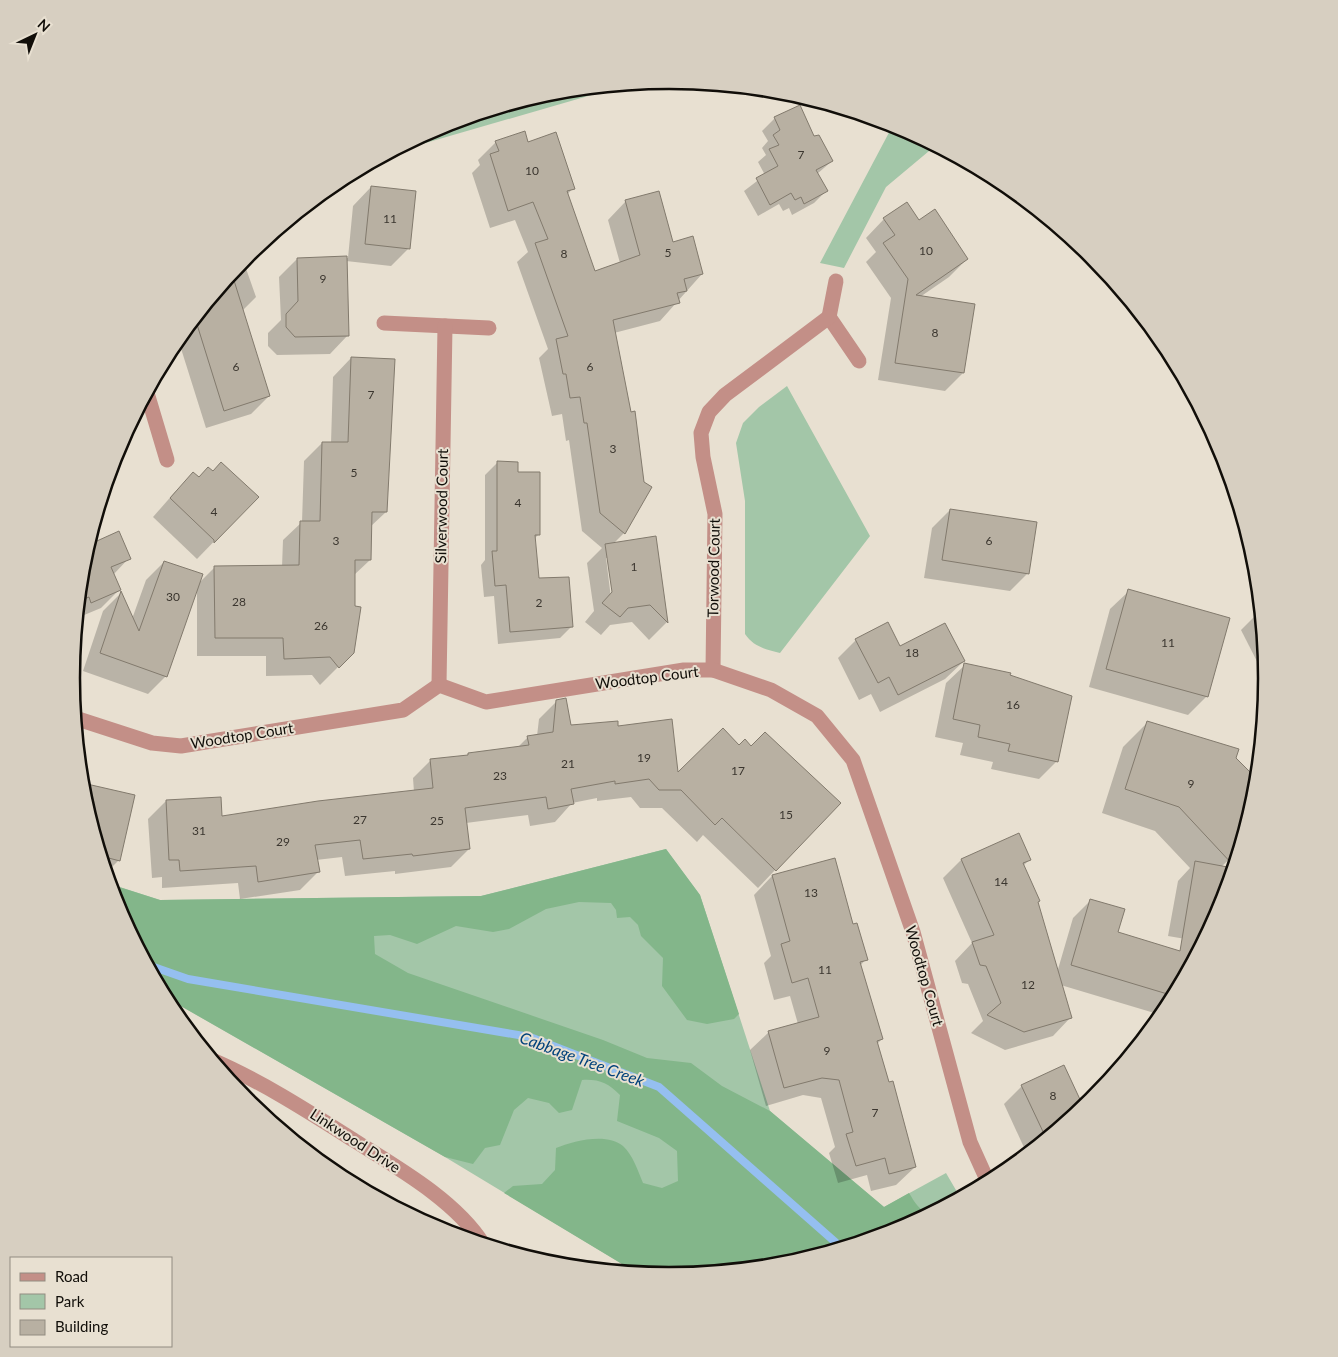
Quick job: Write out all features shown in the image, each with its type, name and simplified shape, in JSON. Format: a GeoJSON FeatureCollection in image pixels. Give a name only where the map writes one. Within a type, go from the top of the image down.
{"type":"FeatureCollection","features":[{"type":"Feature","properties":{"kind":"street"},"geometry":{"type":"LineString","coordinates":[[836,281],[829,317],[859,361]]}},
{"type":"Feature","properties":{"kind":"street","name":"Torwood Court"},"geometry":{"type":"LineString","coordinates":[[712,670],[715,514],[703,457],[701,433],[709,412],[726,395],[829,317]]}},
{"type":"Feature","properties":{"kind":"street"},"geometry":{"type":"LineString","coordinates":[[384,323],[489,328]]}},
{"type":"Feature","properties":{"kind":"street","name":"Silverwood Court"},"geometry":{"type":"LineString","coordinates":[[439,685],[446,326]]}},
{"type":"Feature","properties":{"kind":"street"},"geometry":{"type":"LineString","coordinates":[[149,403],[167,460]]}},
{"type":"Feature","properties":{"kind":"street","name":"Woodtop Court"},"geometry":{"type":"LineString","coordinates":[[81,720],[152,743],[181,746],[403,710],[439,685],[486,702],[684,670],[712,670],[771,690],[817,716],[853,760],[913,932],[970,1142],[985,1175]]}},
{"type":"Feature","properties":{"kind":"street","name":"Linkwood Drive"},"geometry":{"type":"LineString","coordinates":[[225,1065],[248,1075],[289,1099],[422,1184],[478,1235]]}},
{"type":"Feature","properties":{"kind":"green space"},"geometry":{"type":"Polygon","coordinates":[[[591,95],[420,144],[480,121],[517,110],[554,101],[591,95]]]}},
{"type":"Feature","properties":{"kind":"green space"},"geometry":{"type":"Polygon","coordinates":[[[889,132],[930,150],[886,187],[844,268],[820,263],[889,132]]]}},
{"type":"Feature","properties":{"kind":"green space"},"geometry":{"type":"Polygon","coordinates":[[[787,386],[870,536],[780,653],[756,645],[745,634],[745,501],[736,443],[743,423],[759,407],[787,386]]]}},
{"type":"Feature","properties":{"kind":"green space"},"geometry":{"type":"Polygon","coordinates":[[[666,849],[700,895],[770,1111],[884,1207],[946,1173],[957,1192],[894,1223],[858,1236],[784,1256],[708,1266],[669,1268],[624,1265],[445,1157],[178,1004],[141,939],[118,887],[160,900],[481,896],[666,849]]]}},
{"type":"Feature","properties":{"kind":"green space"},"geometry":{"type":"Polygon","coordinates":[[[666,849],[700,895],[739,1014],[734,1019],[707,1024],[687,1020],[662,986],[663,958],[641,936],[638,925],[630,917],[617,918],[616,910],[611,903],[579,902],[546,909],[509,929],[493,932],[456,926],[417,944],[390,935],[374,936],[375,954],[408,973],[603,1040],[647,1058],[691,1063],[722,1086],[770,1111],[884,1207],[909,1193],[922,1210],[858,1236],[784,1256],[708,1266],[669,1268],[624,1265],[504,1193],[513,1186],[542,1184],[555,1170],[556,1148],[590,1139],[608,1139],[623,1146],[632,1158],[643,1183],[662,1188],[678,1181],[677,1151],[659,1138],[617,1121],[620,1095],[611,1087],[598,1081],[582,1080],[572,1110],[559,1113],[549,1103],[528,1098],[514,1110],[500,1145],[485,1148],[473,1164],[445,1157],[178,1004],[141,939],[118,887],[160,900],[481,896],[666,849]]]}},
{"type":"Feature","properties":{"kind":"building"},"geometry":{"type":"Polygon","coordinates":[[[800,105],[814,136],[819,135],[833,161],[816,170],[828,191],[804,204],[801,197],[795,200],[791,193],[770,205],[756,178],[778,166],[769,149],[779,145],[773,135],[780,130],[774,117],[800,105]]]}},
{"type":"Feature","properties":{"kind":"building"},"geometry":{"type":"Polygon","coordinates":[[[525,131],[528,142],[556,132],[575,189],[567,191],[595,271],[640,255],[625,200],[659,191],[673,242],[693,236],[703,274],[684,279],[687,291],[677,293],[680,303],[613,320],[631,412],[635,411],[644,482],[652,487],[625,534],[600,513],[587,423],[584,423],[580,397],[570,398],[566,374],[563,374],[556,339],[568,336],[535,243],[548,239],[533,202],[508,211],[490,154],[499,151],[495,141],[525,131]]]}},
{"type":"Feature","properties":{"kind":"building"},"geometry":{"type":"Polygon","coordinates":[[[371,186],[416,191],[410,249],[365,244],[371,186]]]}},
{"type":"Feature","properties":{"kind":"building"},"geometry":{"type":"Polygon","coordinates":[[[907,202],[919,220],[935,209],[968,259],[916,295],[975,304],[964,373],[895,363],[908,279],[883,243],[895,235],[883,218],[907,202]]]}},
{"type":"Feature","properties":{"kind":"building"},"geometry":{"type":"Polygon","coordinates":[[[347,256],[349,336],[295,337],[286,327],[286,314],[298,301],[297,258],[347,256]]]}},
{"type":"Feature","properties":{"kind":"building"},"geometry":{"type":"Polygon","coordinates":[[[234,281],[270,396],[224,411],[198,326],[234,281]]]}},
{"type":"Feature","properties":{"kind":"building"},"geometry":{"type":"Polygon","coordinates":[[[351,357],[395,359],[387,512],[372,512],[371,560],[355,560],[355,606],[361,607],[354,653],[339,668],[330,657],[284,659],[283,638],[215,638],[214,566],[299,565],[300,521],[320,521],[322,442],[348,442],[351,357]]]}},
{"type":"Feature","properties":{"kind":"building"},"geometry":{"type":"Polygon","coordinates":[[[497,461],[518,462],[518,472],[540,472],[540,535],[535,535],[539,578],[569,577],[573,627],[510,632],[506,585],[495,586],[492,551],[497,551],[497,461]]]}},
{"type":"Feature","properties":{"kind":"building"},"geometry":{"type":"Polygon","coordinates":[[[221,462],[259,497],[214,543],[214,540],[170,498],[193,472],[199,477],[208,467],[213,471],[221,462]]]}},
{"type":"Feature","properties":{"kind":"building"},"geometry":{"type":"Polygon","coordinates":[[[950,509],[1037,522],[1029,574],[942,560],[950,509]]]}},
{"type":"Feature","properties":{"kind":"building"},"geometry":{"type":"Polygon","coordinates":[[[119,531],[131,559],[111,567],[121,590],[91,603],[89,597],[86,598],[96,541],[119,531]]]}},
{"type":"Feature","properties":{"kind":"building"},"geometry":{"type":"Polygon","coordinates":[[[656,536],[668,623],[650,605],[628,608],[620,617],[602,603],[612,592],[605,544],[656,536]]]}},
{"type":"Feature","properties":{"kind":"building"},"geometry":{"type":"Polygon","coordinates":[[[164,561],[203,574],[167,677],[100,653],[121,591],[139,631],[164,561]]]}},
{"type":"Feature","properties":{"kind":"building"},"geometry":{"type":"Polygon","coordinates":[[[1128,589],[1230,618],[1208,697],[1106,669],[1128,589]]]}},
{"type":"Feature","properties":{"kind":"building"},"geometry":{"type":"Polygon","coordinates":[[[888,622],[900,646],[945,623],[965,661],[898,695],[889,677],[878,683],[855,639],[888,622]]]}},
{"type":"Feature","properties":{"kind":"building"},"geometry":{"type":"Polygon","coordinates":[[[964,663],[1011,673],[1010,675],[1072,696],[1058,762],[1008,751],[1010,744],[978,737],[980,725],[953,719],[964,663]]]}},
{"type":"Feature","properties":{"kind":"building"},"geometry":{"type":"Polygon","coordinates":[[[566,698],[571,725],[618,721],[618,726],[672,719],[678,772],[723,728],[739,745],[745,739],[751,746],[765,732],[841,803],[776,871],[722,818],[715,825],[681,790],[659,790],[649,779],[615,784],[615,781],[571,789],[574,804],[548,809],[546,797],[465,808],[470,849],[413,856],[412,854],[363,859],[360,840],[315,845],[320,872],[258,882],[256,866],[180,871],[179,860],[169,860],[166,800],[221,797],[222,816],[318,801],[433,788],[430,759],[529,745],[527,736],[553,732],[556,700],[566,698]]]}},
{"type":"Feature","properties":{"kind":"building"},"geometry":{"type":"Polygon","coordinates":[[[1147,721],[1239,749],[1236,758],[1250,772],[1238,831],[1229,861],[1179,807],[1125,789],[1147,721]]]}},
{"type":"Feature","properties":{"kind":"building"},"geometry":{"type":"Polygon","coordinates":[[[90,785],[135,795],[120,861],[108,858],[90,785]]]}},
{"type":"Feature","properties":{"kind":"building"},"geometry":{"type":"Polygon","coordinates":[[[1019,833],[1031,860],[1023,863],[1040,901],[1038,902],[1072,1018],[1024,1032],[987,1015],[1001,1003],[986,966],[980,965],[972,942],[994,935],[961,859],[1019,833]]]}},
{"type":"Feature","properties":{"kind":"building"},"geometry":{"type":"Polygon","coordinates":[[[835,858],[853,924],[857,923],[868,960],[860,962],[883,1039],[877,1041],[889,1082],[893,1081],[916,1167],[889,1174],[885,1158],[856,1166],[846,1134],[853,1132],[839,1080],[822,1078],[784,1088],[768,1031],[819,1017],[808,978],[792,983],[781,944],[790,941],[772,875],[835,858]]]}},
{"type":"Feature","properties":{"kind":"building"},"geometry":{"type":"Polygon","coordinates":[[[1195,861],[1227,867],[1197,939],[1166,994],[1071,965],[1090,899],[1125,909],[1118,932],[1180,951],[1195,861]]]}},
{"type":"Feature","properties":{"kind":"building"},"geometry":{"type":"Polygon","coordinates":[[[1064,1065],[1080,1100],[1043,1133],[1021,1085],[1064,1065]]]}},
{"type":"Feature","properties":{"kind":"waterway","name":"Cabbage Tree Creek"},"geometry":{"type":"LineString","coordinates":[[156,968],[188,979],[530,1037],[659,1087],[836,1243]]}}]}
